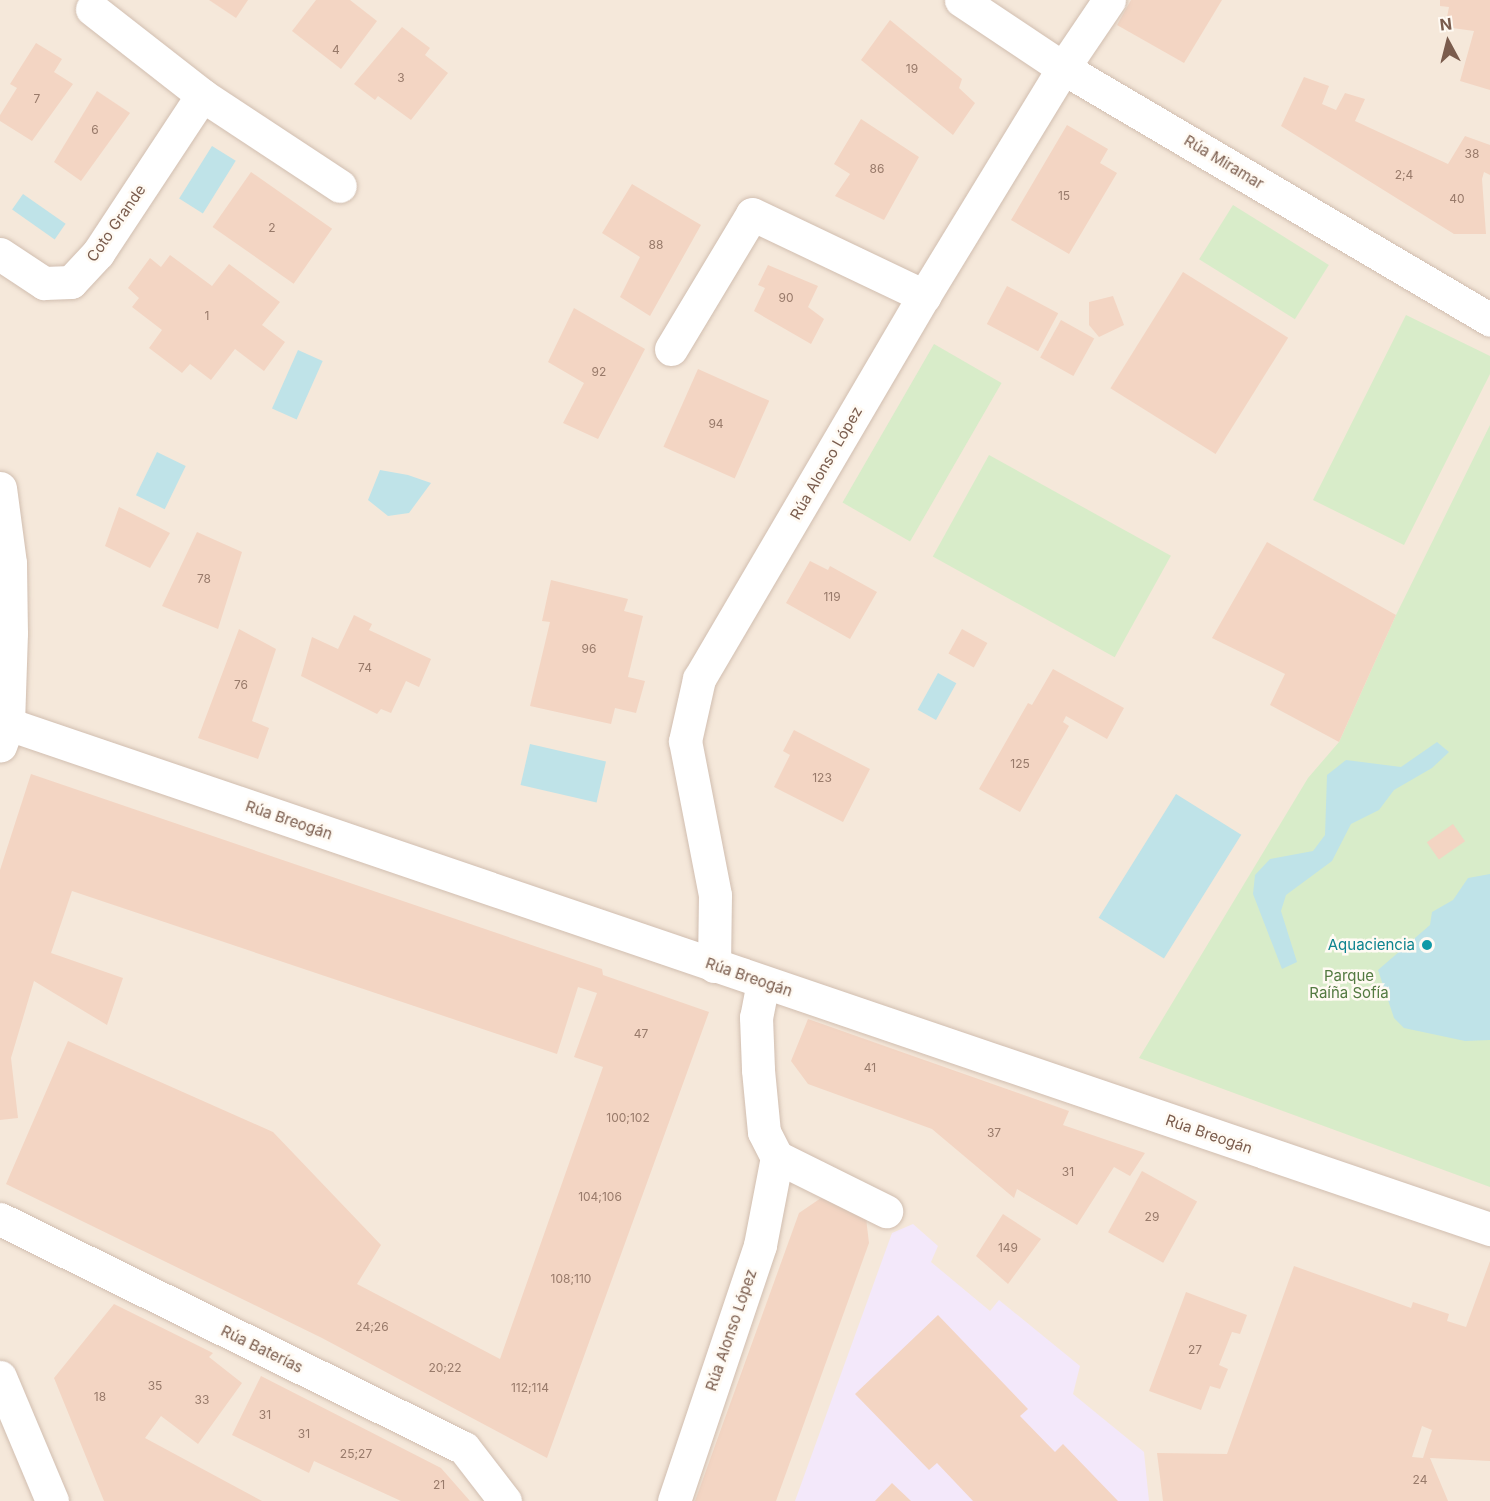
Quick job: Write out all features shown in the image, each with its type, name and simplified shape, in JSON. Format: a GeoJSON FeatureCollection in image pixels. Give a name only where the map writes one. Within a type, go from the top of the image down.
{"type":"FeatureCollection","features":[{"type":"Feature","properties":{"kind":"street","name":"Rúa Miramar"},"geometry":{"type":"LineString","coordinates":[[961,0],[1063,68],[1490,320]]}},
{"type":"Feature","properties":{"kind":"street","name":"Rúa Alonso López"},"geometry":{"type":"LineString","coordinates":[[714,966],[715,895],[685,741],[699,679],[924,296],[1063,68],[1109,0]]}},
{"type":"Feature","properties":{"kind":"street"},"geometry":{"type":"LineString","coordinates":[[92,9],[202,95],[340,186]]}},
{"type":"Feature","properties":{"kind":"street","name":"Coto Grande"},"geometry":{"type":"LineString","coordinates":[[0,254],[44,283],[71,282],[98,253],[202,95]]}},
{"type":"Feature","properties":{"kind":"street"},"geometry":{"type":"LineString","coordinates":[[671,349],[752,214],[924,296]]}},
{"type":"Feature","properties":{"kind":"street"},"geometry":{"type":"LineString","coordinates":[[0,489],[10,563],[4,735]]}},
{"type":"Feature","properties":{"kind":"street","name":"Rúa Breogán"},"geometry":{"type":"LineString","coordinates":[[4,735],[763,982],[1490,1229]]}},
{"type":"Feature","properties":{"kind":"street"},"geometry":{"type":"LineString","coordinates":[[763,982],[756,1017],[758,1070],[764,1132],[777,1157],[886,1211]]}},
{"type":"Feature","properties":{"kind":"street","name":"Rúa Alonso López"},"geometry":{"type":"LineString","coordinates":[[674,1501],[760,1245],[777,1157]]}},
{"type":"Feature","properties":{"kind":"street","name":"Rúa Baterías"},"geometry":{"type":"LineString","coordinates":[[0,1219],[464,1448],[505,1501]]}},
{"type":"Feature","properties":{"kind":"street"},"geometry":{"type":"LineString","coordinates":[[0,1377],[52,1501]]}},
{"type":"Feature","properties":{"kind":"shaded area"},"geometry":{"type":"Polygon","coordinates":[[[0,0],[1490,0],[1490,1501],[0,1501],[0,0]]]}},
{"type":"Feature","properties":{"kind":"shaded area"},"geometry":{"type":"Polygon","coordinates":[[[913,1224],[938,1246],[931,1262],[990,1311],[999,1300],[1080,1366],[1073,1394],[1144,1452],[1149,1501],[795,1501],[892,1233],[913,1224]]]}},
{"type":"Feature","properties":{"kind":"green space"},"geometry":{"type":"Polygon","coordinates":[[[1233,205],[1329,265],[1295,319],[1199,259],[1233,205]]]}},
{"type":"Feature","properties":{"kind":"green space"},"geometry":{"type":"Polygon","coordinates":[[[1406,315],[1490,356],[1490,374],[1404,545],[1313,500],[1406,315]]]}},
{"type":"Feature","properties":{"kind":"green space"},"geometry":{"type":"Polygon","coordinates":[[[934,344],[1002,383],[910,541],[842,502],[934,344]]]}},
{"type":"Feature","properties":{"kind":"green space","name":"Parque Raíña Sofía"},"geometry":{"type":"Polygon","coordinates":[[[1490,425],[1490,1187],[1139,1058],[1308,778],[1339,742],[1396,615],[1490,425]]]}},
{"type":"Feature","properties":{"kind":"green space"},"geometry":{"type":"Polygon","coordinates":[[[989,455],[1171,556],[1115,657],[933,556],[989,455]]]}},
{"type":"Feature","properties":{"kind":"water"},"geometry":{"type":"Polygon","coordinates":[[[212,146],[236,161],[203,213],[179,199],[212,146]]]}},
{"type":"Feature","properties":{"kind":"water"},"geometry":{"type":"Polygon","coordinates":[[[23,194],[66,224],[55,239],[12,210],[23,194]]]}},
{"type":"Feature","properties":{"kind":"water"},"geometry":{"type":"Polygon","coordinates":[[[298,350],[323,361],[297,419],[272,408],[298,350]]]}},
{"type":"Feature","properties":{"kind":"water"},"geometry":{"type":"Polygon","coordinates":[[[157,452],[186,466],[165,509],[136,495],[157,452]]]}},
{"type":"Feature","properties":{"kind":"water"},"geometry":{"type":"Polygon","coordinates":[[[380,470],[408,475],[431,483],[409,513],[388,516],[368,500],[380,470]]]}},
{"type":"Feature","properties":{"kind":"water"},"geometry":{"type":"Polygon","coordinates":[[[938,673],[956,683],[936,720],[918,710],[938,673]]]}},
{"type":"Feature","properties":{"kind":"water"},"geometry":{"type":"Polygon","coordinates":[[[1437,742],[1449,752],[1432,768],[1394,790],[1379,810],[1351,824],[1332,861],[1286,895],[1281,911],[1297,962],[1282,969],[1253,894],[1255,875],[1270,859],[1313,851],[1325,835],[1327,775],[1346,760],[1401,767],[1437,742]]]}},
{"type":"Feature","properties":{"kind":"water"},"geometry":{"type":"Polygon","coordinates":[[[530,744],[606,762],[597,802],[521,785],[530,744]]]}},
{"type":"Feature","properties":{"kind":"water"},"geometry":{"type":"Polygon","coordinates":[[[1176,794],[1241,835],[1164,959],[1099,918],[1176,794]]]}},
{"type":"Feature","properties":{"kind":"water"},"geometry":{"type":"Polygon","coordinates":[[[1490,874],[1490,1040],[1465,1041],[1404,1028],[1394,1018],[1378,970],[1430,925],[1432,912],[1453,900],[1468,878],[1490,874]]]}},
{"type":"Feature","properties":{"kind":"building"},"geometry":{"type":"Polygon","coordinates":[[[209,0],[248,0],[236,18],[209,0]]]}},
{"type":"Feature","properties":{"kind":"building"},"geometry":{"type":"Polygon","coordinates":[[[316,0],[350,0],[377,21],[341,69],[292,31],[316,0]]]}},
{"type":"Feature","properties":{"kind":"building"},"geometry":{"type":"Polygon","coordinates":[[[1131,0],[1222,0],[1184,63],[1117,25],[1131,0]]]}},
{"type":"Feature","properties":{"kind":"building"},"geometry":{"type":"Polygon","coordinates":[[[1440,0],[1490,0],[1490,90],[1460,81],[1474,31],[1445,27],[1449,7],[1440,6],[1440,0]]]}},
{"type":"Feature","properties":{"kind":"building"},"geometry":{"type":"Polygon","coordinates":[[[890,20],[962,79],[959,88],[975,103],[953,135],[861,60],[890,20]]]}},
{"type":"Feature","properties":{"kind":"building"},"geometry":{"type":"Polygon","coordinates":[[[402,27],[430,48],[425,55],[448,73],[411,120],[378,96],[375,100],[354,84],[402,27]]]}},
{"type":"Feature","properties":{"kind":"building"},"geometry":{"type":"Polygon","coordinates":[[[36,43],[62,59],[54,72],[73,84],[32,141],[0,121],[0,115],[17,88],[10,84],[36,43]]]}},
{"type":"Feature","properties":{"kind":"building"},"geometry":{"type":"Polygon","coordinates":[[[1304,77],[1329,86],[1322,104],[1336,110],[1345,93],[1365,99],[1355,121],[1448,164],[1465,136],[1490,145],[1490,175],[1484,172],[1482,179],[1486,234],[1454,234],[1281,126],[1304,77]]]}},
{"type":"Feature","properties":{"kind":"building"},"geometry":{"type":"Polygon","coordinates":[[[97,91],[130,113],[81,181],[54,162],[97,91]]]}},
{"type":"Feature","properties":{"kind":"building"},"geometry":{"type":"Polygon","coordinates":[[[861,119],[919,157],[884,220],[835,196],[850,174],[834,164],[861,119]]]}},
{"type":"Feature","properties":{"kind":"building"},"geometry":{"type":"Polygon","coordinates":[[[1067,125],[1108,149],[1100,163],[1117,173],[1069,254],[1011,220],[1067,125]]]}},
{"type":"Feature","properties":{"kind":"building"},"geometry":{"type":"Polygon","coordinates":[[[251,172],[332,229],[294,284],[213,227],[251,172]]]}},
{"type":"Feature","properties":{"kind":"building"},"geometry":{"type":"Polygon","coordinates":[[[632,184],[701,225],[650,316],[620,297],[640,257],[602,233],[632,184]]]}},
{"type":"Feature","properties":{"kind":"building"},"geometry":{"type":"Polygon","coordinates":[[[170,255],[212,286],[229,264],[280,302],[262,325],[285,342],[264,371],[235,349],[211,380],[190,364],[182,373],[149,348],[162,330],[132,307],[139,298],[128,288],[150,258],[161,267],[170,255]]]}},
{"type":"Feature","properties":{"kind":"building"},"geometry":{"type":"Polygon","coordinates":[[[768,265],[818,286],[808,307],[824,319],[811,344],[754,311],[765,288],[758,285],[768,265]]]}},
{"type":"Feature","properties":{"kind":"building"},"geometry":{"type":"Polygon","coordinates":[[[1183,272],[1288,338],[1216,454],[1110,388],[1183,272]]]}},
{"type":"Feature","properties":{"kind":"building"},"geometry":{"type":"Polygon","coordinates":[[[1007,286],[1058,313],[1038,351],[987,324],[1007,286]]]}},
{"type":"Feature","properties":{"kind":"building"},"geometry":{"type":"Polygon","coordinates":[[[1113,296],[1124,325],[1099,337],[1089,325],[1089,302],[1113,296]]]}},
{"type":"Feature","properties":{"kind":"building"},"geometry":{"type":"Polygon","coordinates":[[[574,308],[645,349],[598,439],[563,423],[584,383],[548,362],[574,308]]]}},
{"type":"Feature","properties":{"kind":"building"},"geometry":{"type":"Polygon","coordinates":[[[1061,320],[1094,338],[1073,376],[1040,358],[1061,320]]]}},
{"type":"Feature","properties":{"kind":"building"},"geometry":{"type":"Polygon","coordinates":[[[698,369],[769,401],[735,478],[663,447],[698,369]]]}},
{"type":"Feature","properties":{"kind":"building"},"geometry":{"type":"Polygon","coordinates":[[[119,507],[170,533],[150,568],[105,546],[119,507]]]}},
{"type":"Feature","properties":{"kind":"building"},"geometry":{"type":"Polygon","coordinates":[[[197,532],[242,552],[218,629],[162,606],[197,532]]]}},
{"type":"Feature","properties":{"kind":"building"},"geometry":{"type":"Polygon","coordinates":[[[1267,542],[1396,615],[1339,742],[1270,705],[1285,674],[1212,638],[1267,542]]]}},
{"type":"Feature","properties":{"kind":"building"},"geometry":{"type":"Polygon","coordinates":[[[810,561],[828,570],[830,566],[877,592],[850,639],[786,603],[810,561]]]}},
{"type":"Feature","properties":{"kind":"building"},"geometry":{"type":"Polygon","coordinates":[[[551,580],[628,599],[624,611],[643,616],[628,677],[645,681],[636,713],[615,708],[611,724],[530,706],[550,622],[542,621],[551,580]]]}},
{"type":"Feature","properties":{"kind":"building"},"geometry":{"type":"Polygon","coordinates":[[[354,615],[372,624],[369,630],[431,659],[419,687],[406,681],[391,713],[381,709],[377,714],[301,676],[312,637],[338,649],[354,615]]]}},
{"type":"Feature","properties":{"kind":"building"},"geometry":{"type":"Polygon","coordinates":[[[239,629],[276,649],[252,721],[269,728],[258,759],[198,738],[239,629]]]}},
{"type":"Feature","properties":{"kind":"building"},"geometry":{"type":"Polygon","coordinates":[[[962,629],[987,643],[974,668],[948,653],[962,629]]]}},
{"type":"Feature","properties":{"kind":"building"},"geometry":{"type":"Polygon","coordinates":[[[1053,669],[1124,708],[1107,739],[1066,716],[1063,722],[1069,726],[1020,812],[979,789],[1028,703],[1032,705],[1053,669]]]}},
{"type":"Feature","properties":{"kind":"building"},"geometry":{"type":"Polygon","coordinates":[[[794,730],[870,769],[843,822],[774,787],[790,755],[783,751],[794,730]]]}},
{"type":"Feature","properties":{"kind":"building"},"geometry":{"type":"Polygon","coordinates":[[[31,774],[602,969],[603,975],[709,1012],[547,1458],[322,1338],[6,1184],[68,1041],[273,1132],[381,1245],[357,1284],[500,1359],[603,1067],[574,1057],[597,993],[578,987],[557,1054],[72,891],[51,953],[123,978],[107,1025],[34,981],[11,1058],[18,1118],[0,1120],[0,870],[31,774]]]}},
{"type":"Feature","properties":{"kind":"building"},"geometry":{"type":"Polygon","coordinates":[[[1453,824],[1465,841],[1439,860],[1427,842],[1453,824]]]}},
{"type":"Feature","properties":{"kind":"building"},"geometry":{"type":"Polygon","coordinates":[[[808,1019],[1069,1111],[1063,1125],[1145,1153],[1130,1176],[1114,1167],[1077,1225],[1017,1189],[1014,1198],[932,1129],[808,1084],[791,1061],[808,1019]]]}},
{"type":"Feature","properties":{"kind":"building"},"geometry":{"type":"Polygon","coordinates":[[[1142,1171],[1197,1202],[1163,1263],[1108,1232],[1142,1171]]]}},
{"type":"Feature","properties":{"kind":"building"},"geometry":{"type":"Polygon","coordinates":[[[824,1196],[866,1218],[869,1243],[776,1501],[695,1501],[799,1213],[824,1196]]]}},
{"type":"Feature","properties":{"kind":"building"},"geometry":{"type":"Polygon","coordinates":[[[1003,1214],[1041,1239],[1008,1284],[976,1256],[1003,1214]]]}},
{"type":"Feature","properties":{"kind":"building"},"geometry":{"type":"Polygon","coordinates":[[[1490,1261],[1490,1461],[1430,1458],[1448,1501],[1163,1501],[1157,1453],[1227,1454],[1294,1266],[1411,1308],[1413,1302],[1449,1314],[1447,1321],[1466,1327],[1490,1261]],[[1422,1426],[1412,1457],[1423,1458],[1432,1430],[1422,1426]]]}},
{"type":"Feature","properties":{"kind":"building"},"geometry":{"type":"Polygon","coordinates":[[[1186,1292],[1247,1315],[1240,1334],[1232,1332],[1219,1365],[1228,1369],[1220,1389],[1210,1386],[1201,1410],[1149,1391],[1186,1292]]]}},
{"type":"Feature","properties":{"kind":"building"},"geometry":{"type":"Polygon","coordinates":[[[114,1304],[213,1353],[209,1357],[242,1383],[198,1444],[161,1416],[145,1438],[262,1501],[104,1501],[54,1378],[114,1304]]]}},
{"type":"Feature","properties":{"kind":"building"},"geometry":{"type":"Polygon","coordinates":[[[938,1315],[1028,1409],[1020,1416],[1055,1452],[1063,1444],[1118,1501],[973,1501],[937,1463],[929,1470],[855,1394],[938,1315]]]}},
{"type":"Feature","properties":{"kind":"building"},"geometry":{"type":"Polygon","coordinates":[[[261,1376],[441,1468],[470,1501],[401,1501],[314,1461],[309,1473],[232,1435],[261,1376]]]}},
{"type":"Feature","properties":{"kind":"building"},"geometry":{"type":"Polygon","coordinates":[[[892,1483],[911,1501],[875,1501],[892,1483]]]}},
{"type":"Feature","properties":{"kind":"place","name":"Aquaciencia"},"geometry":{"type":"Point","coordinates":[1427,945]}}]}
